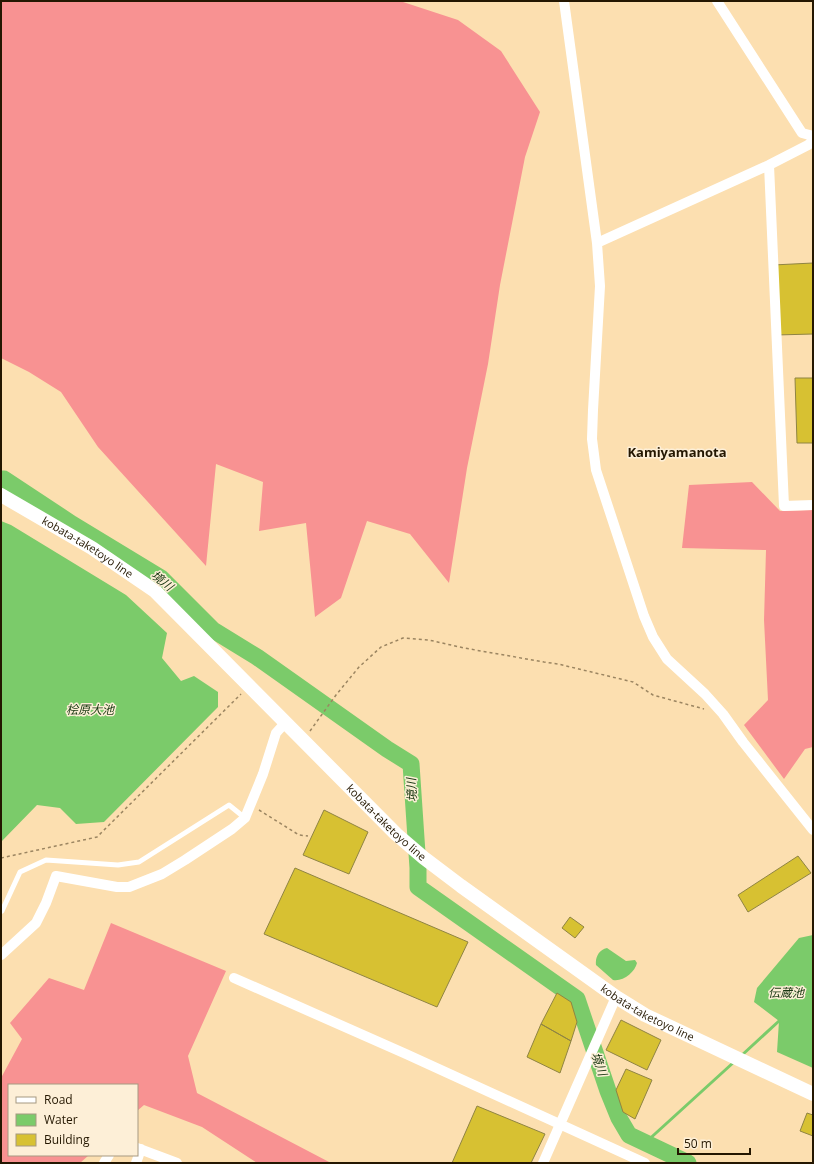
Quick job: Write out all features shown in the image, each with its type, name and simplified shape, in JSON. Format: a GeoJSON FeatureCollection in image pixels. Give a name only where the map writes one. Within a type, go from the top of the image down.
{"type":"FeatureCollection","features":[{"type":"Feature","properties":{"kind":"main road","name":"kobata-taketoyo line"},"geometry":{"type":"LineString","coordinates":[[1,495],[92,548],[155,591],[396,834],[424,858],[616,997],[645,1015],[674,1030],[813,1094]]}},
{"type":"Feature","properties":{"kind":"street"},"geometry":{"type":"LineString","coordinates":[[564,1],[598,242],[600,286],[592,432],[596,470],[644,616],[653,637],[667,659],[724,714],[743,742],[813,827]]}},
{"type":"Feature","properties":{"kind":"street"},"geometry":{"type":"LineString","coordinates":[[717,1],[802,133],[813,136]]}},
{"type":"Feature","properties":{"kind":"street"},"geometry":{"type":"LineString","coordinates":[[598,242],[769,165],[813,141]]}},
{"type":"Feature","properties":{"kind":"street"},"geometry":{"type":"LineString","coordinates":[[769,165],[784,506],[813,505]]}},
{"type":"Feature","properties":{"kind":"street"},"geometry":{"type":"LineString","coordinates":[[1,955],[36,923],[46,903],[56,876],[117,887],[129,887],[162,874],[232,829],[245,818],[263,774],[276,733],[286,722]]}},
{"type":"Feature","properties":{"kind":"street"},"geometry":{"type":"LineString","coordinates":[[234,978],[645,1163]]}},
{"type":"Feature","properties":{"kind":"street"},"geometry":{"type":"LineString","coordinates":[[543,1163],[616,997]]}},
{"type":"Feature","properties":{"kind":"street"},"geometry":{"type":"LineString","coordinates":[[139,1148],[177,1163]]}},
{"type":"Feature","properties":{"kind":"lane"},"geometry":{"type":"LineString","coordinates":[[1,910],[2,911],[20,872],[46,860],[118,865],[139,862],[229,805],[245,818]]}},
{"type":"Feature","properties":{"kind":"path"},"geometry":{"type":"LineString","coordinates":[[303,741],[336,695],[359,667],[381,647],[403,638],[429,640],[464,648],[558,664],[633,682],[653,695],[724,714]]}},
{"type":"Feature","properties":{"kind":"path"},"geometry":{"type":"LineString","coordinates":[[1,858],[97,836],[246,690]]}},
{"type":"Feature","properties":{"kind":"path"},"geometry":{"type":"LineString","coordinates":[[250,804],[299,835],[308,836]]}},
{"type":"Feature","properties":{"kind":"shaded area"},"geometry":{"type":"Polygon","coordinates":[[[1,1],[400,1],[458,20],[501,51],[540,112],[525,157],[500,285],[488,364],[467,468],[449,583],[410,534],[367,521],[341,598],[315,617],[306,523],[259,531],[263,482],[216,464],[206,566],[98,447],[61,392],[29,372],[1,358],[1,1]]]}},
{"type":"Feature","properties":{"kind":"shaded area"},"geometry":{"type":"Polygon","coordinates":[[[752,482],[780,511],[813,510],[813,747],[805,749],[784,779],[744,725],[768,700],[764,620],[766,550],[682,548],[689,485],[752,482]]]}},
{"type":"Feature","properties":{"kind":"shaded area"},"geometry":{"type":"Polygon","coordinates":[[[111,923],[226,971],[188,1056],[197,1093],[331,1163],[257,1163],[202,1127],[144,1105],[138,1110],[138,1084],[8,1084],[8,1156],[88,1156],[80,1163],[1,1163],[1,1078],[22,1039],[10,1023],[49,978],[84,990],[111,923]]]}},
{"type":"Feature","properties":{"kind":"water","name":"桧原大池"},"geometry":{"type":"Polygon","coordinates":[[[1,521],[11,525],[126,595],[167,633],[162,658],[181,681],[194,676],[218,692],[218,707],[104,822],[76,824],[60,808],[37,805],[1,842],[1,521]]]}},
{"type":"Feature","properties":{"kind":"water","name":"伝蔵池"},"geometry":{"type":"Polygon","coordinates":[[[813,935],[813,1068],[777,1052],[779,1021],[754,1002],[757,988],[799,938],[813,935]]]}},
{"type":"Feature","properties":{"kind":"water"},"geometry":{"type":"Polygon","coordinates":[[[607,948],[626,961],[635,960],[637,963],[636,966],[628,976],[613,980],[596,965],[598,954],[607,948]]]}},
{"type":"Feature","properties":{"kind":"building"},"geometry":{"type":"Polygon","coordinates":[[[813,263],[813,334],[776,335],[773,265],[813,263]]]}},
{"type":"Feature","properties":{"kind":"building"},"geometry":{"type":"Polygon","coordinates":[[[795,378],[813,378],[813,443],[797,443],[795,378]]]}},
{"type":"Feature","properties":{"kind":"building"},"geometry":{"type":"Polygon","coordinates":[[[324,810],[368,832],[349,874],[303,855],[324,810]]]}},
{"type":"Feature","properties":{"kind":"building"},"geometry":{"type":"Polygon","coordinates":[[[798,856],[811,873],[748,912],[738,895],[798,856]]]}},
{"type":"Feature","properties":{"kind":"building"},"geometry":{"type":"Polygon","coordinates":[[[295,868],[468,942],[437,1007],[264,934],[295,868]]]}},
{"type":"Feature","properties":{"kind":"building"},"geometry":{"type":"Polygon","coordinates":[[[570,917],[584,927],[575,938],[562,928],[570,917]]]}},
{"type":"Feature","properties":{"kind":"building"},"geometry":{"type":"Polygon","coordinates":[[[557,993],[571,1002],[577,1022],[571,1041],[541,1024],[557,993]]]}},
{"type":"Feature","properties":{"kind":"building"},"geometry":{"type":"Polygon","coordinates":[[[621,1020],[661,1040],[647,1070],[606,1050],[621,1020]]]}},
{"type":"Feature","properties":{"kind":"building"},"geometry":{"type":"Polygon","coordinates":[[[541,1024],[571,1041],[560,1073],[527,1057],[541,1024]]]}},
{"type":"Feature","properties":{"kind":"building"},"geometry":{"type":"Polygon","coordinates":[[[626,1069],[652,1080],[635,1119],[623,1112],[616,1090],[626,1069]]]}},
{"type":"Feature","properties":{"kind":"building"},"geometry":{"type":"Polygon","coordinates":[[[477,1106],[545,1134],[531,1163],[452,1163],[477,1106]]]}},
{"type":"Feature","properties":{"kind":"building"},"geometry":{"type":"Polygon","coordinates":[[[807,1113],[813,1115],[813,1136],[800,1131],[807,1113]]]}},
{"type":"Feature","properties":{"kind":"waterway","name":"境川"},"geometry":{"type":"LineString","coordinates":[[1,479],[4,479],[72,524],[161,578],[213,630],[257,657],[387,749],[411,764],[418,887],[577,999],[608,1091],[619,1118],[629,1135],[688,1163]]}},
{"type":"Feature","properties":{"kind":"waterway"},"geometry":{"type":"LineString","coordinates":[[741,1056],[779,1021]]}},
{"type":"Feature","properties":{"kind":"waterway"},"geometry":{"type":"LineString","coordinates":[[645,1143],[734,1062]]}},
{"type":"Feature","properties":{"kind":"district","name":"Kamiyamanota"},"geometry":{"type":"Point","coordinates":[677,452]}}]}
